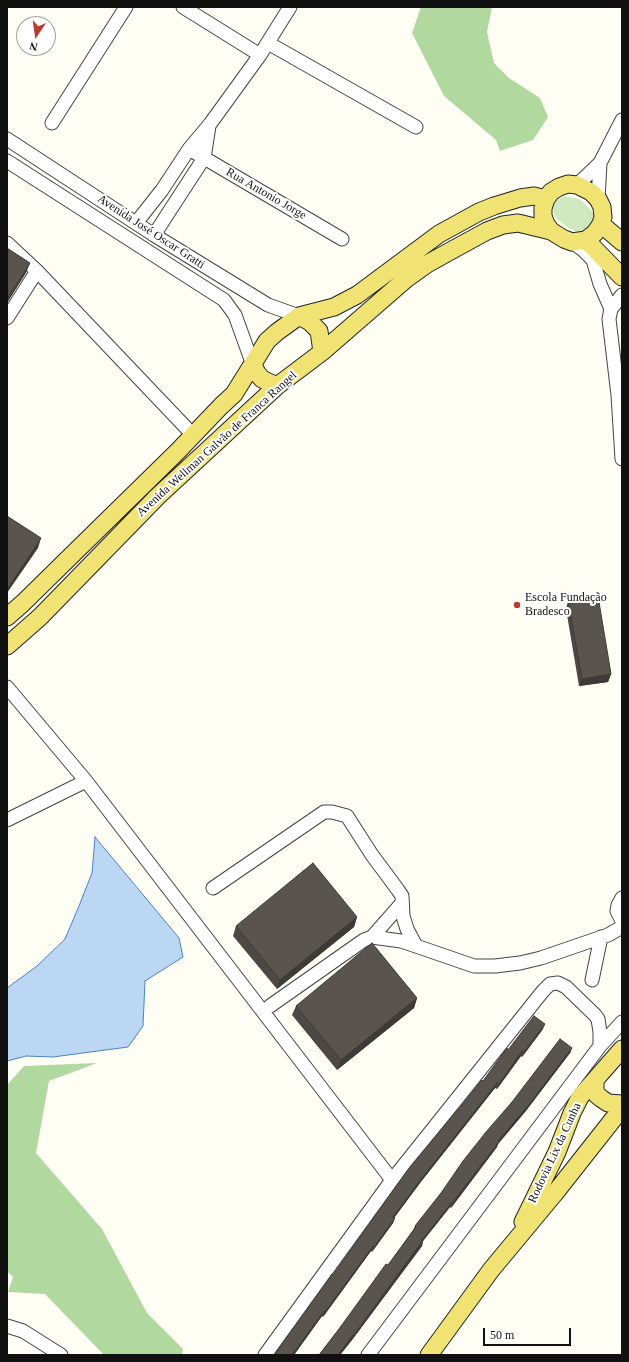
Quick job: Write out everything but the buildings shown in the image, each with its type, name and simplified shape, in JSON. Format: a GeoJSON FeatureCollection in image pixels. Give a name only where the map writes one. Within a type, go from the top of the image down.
{"type":"FeatureCollection","features":[{"type":"Feature","properties":{"kind":"main road"},"geometry":{"type":"LineString","coordinates":[[579,241],[596,233],[603,217],[602,207],[598,199],[591,192],[577,185],[568,184],[551,192],[546,199],[543,208],[543,216],[546,224],[551,231],[564,239],[579,241],[622,277]]}},
{"type":"Feature","properties":{"kind":"main road","name":"Avenida Wellman Galvão de Franca Rangel"},"geometry":{"type":"LineString","coordinates":[[7,617],[194,435],[220,406],[234,394],[267,341],[277,332],[299,316],[334,307],[357,295],[439,234],[479,212],[520,198],[534,196],[546,199]]}},
{"type":"Feature","properties":{"kind":"main road","name":"Avenida Wellman Galvão de Franca Rangel"},"geometry":{"type":"LineString","coordinates":[[7,646],[40,617],[158,496],[277,386],[322,352],[406,279],[454,249],[487,231],[503,225],[518,223],[551,231]]}},
{"type":"Feature","properties":{"kind":"main road"},"geometry":{"type":"LineString","coordinates":[[601,224],[622,242]]}},
{"type":"Feature","properties":{"kind":"main road"},"geometry":{"type":"LineString","coordinates":[[299,316],[310,322],[319,331],[322,352]]}},
{"type":"Feature","properties":{"kind":"main road"},"geometry":{"type":"LineString","coordinates":[[253,365],[262,379],[277,386]]}},
{"type":"Feature","properties":{"kind":"main road","name":"Rodovia Lix da Cunha"},"geometry":{"type":"LineString","coordinates":[[512,1244],[557,1152],[580,1097],[622,1049]]}},
{"type":"Feature","properties":{"kind":"main road"},"geometry":{"type":"LineString","coordinates":[[595,1080],[595,1090],[597,1095],[608,1103],[622,1104]]}},
{"type":"Feature","properties":{"kind":"main road","name":"Rodovia Lix da Cunha"},"geometry":{"type":"LineString","coordinates":[[429,1355],[491,1270],[555,1193],[622,1108]]}},
{"type":"Feature","properties":{"kind":"street"},"geometry":{"type":"LineString","coordinates":[[52,123],[126,7]]}},
{"type":"Feature","properties":{"kind":"street"},"geometry":{"type":"LineString","coordinates":[[183,7],[260,54]]}},
{"type":"Feature","properties":{"kind":"street"},"geometry":{"type":"LineString","coordinates":[[136,223],[162,190],[189,149],[210,124],[260,54],[290,7]]}},
{"type":"Feature","properties":{"kind":"street"},"geometry":{"type":"LineString","coordinates":[[268,42],[416,127]]}},
{"type":"Feature","properties":{"kind":"street"},"geometry":{"type":"LineString","coordinates":[[577,185],[600,163],[622,120]]}},
{"type":"Feature","properties":{"kind":"street"},"geometry":{"type":"LineString","coordinates":[[154,235],[204,158],[210,124]]}},
{"type":"Feature","properties":{"kind":"street","name":"Avenida José Oscar Gratti"},"geometry":{"type":"LineString","coordinates":[[7,139],[154,235],[268,305],[299,316]]}},
{"type":"Feature","properties":{"kind":"street","name":"Rua Antonio Jorge"},"geometry":{"type":"LineString","coordinates":[[189,149],[342,239]]}},
{"type":"Feature","properties":{"kind":"street","name":"Avenida José Oscar Gratti"},"geometry":{"type":"LineString","coordinates":[[7,161],[224,300],[235,315],[253,365]]}},
{"type":"Feature","properties":{"kind":"street"},"geometry":{"type":"LineString","coordinates":[[598,199],[600,163]]}},
{"type":"Feature","properties":{"kind":"street"},"geometry":{"type":"LineString","coordinates":[[579,241],[583,250],[593,260],[600,284],[611,309]]}},
{"type":"Feature","properties":{"kind":"street"},"geometry":{"type":"LineString","coordinates":[[7,243],[37,271],[194,435]]}},
{"type":"Feature","properties":{"kind":"street"},"geometry":{"type":"LineString","coordinates":[[7,318],[37,271]]}},
{"type":"Feature","properties":{"kind":"street"},"geometry":{"type":"LineString","coordinates":[[622,294],[611,309],[609,319],[618,395],[622,459]]}},
{"type":"Feature","properties":{"kind":"street"},"geometry":{"type":"LineString","coordinates":[[7,687],[86,781],[392,1180]]}},
{"type":"Feature","properties":{"kind":"street"},"geometry":{"type":"LineString","coordinates":[[7,820],[86,781]]}},
{"type":"Feature","properties":{"kind":"street"},"geometry":{"type":"LineString","coordinates":[[213,888],[324,812],[332,812],[346,816],[402,896],[403,916],[407,929],[416,946]]}},
{"type":"Feature","properties":{"kind":"street"},"geometry":{"type":"LineString","coordinates":[[622,898],[618,905],[617,911],[622,920]]}},
{"type":"Feature","properties":{"kind":"street"},"geometry":{"type":"LineString","coordinates":[[270,1006],[364,940],[372,937],[402,903]]}},
{"type":"Feature","properties":{"kind":"street"},"geometry":{"type":"LineString","coordinates":[[372,937],[400,941],[474,966],[495,966],[520,963],[541,958],[601,937],[622,927]]}},
{"type":"Feature","properties":{"kind":"street"},"geometry":{"type":"LineString","coordinates":[[592,980],[601,937]]}},
{"type":"Feature","properties":{"kind":"street"},"geometry":{"type":"LineString","coordinates":[[265,1355],[392,1180],[550,984],[558,983],[566,987],[595,1014],[599,1025],[600,1046]]}},
{"type":"Feature","properties":{"kind":"street"},"geometry":{"type":"LineString","coordinates":[[368,1355],[600,1046],[622,1022]]}},
{"type":"Feature","properties":{"kind":"street"},"geometry":{"type":"LineString","coordinates":[[7,1326],[23,1331],[61,1355]]}},
{"type":"Feature","properties":{"kind":"green space"},"geometry":{"type":"Polygon","coordinates":[[[421,7],[492,7],[487,32],[494,63],[509,78],[540,98],[548,117],[533,140],[500,151],[496,140],[444,96],[412,33],[421,7]]]}},
{"type":"Feature","properties":{"kind":"green space"},"geometry":{"type":"Polygon","coordinates":[[[564,196],[579,199],[592,211],[595,217],[590,231],[579,233],[567,227],[554,215],[553,207],[557,200],[564,196]]]}},
{"type":"Feature","properties":{"kind":"green space"},"geometry":{"type":"Polygon","coordinates":[[[97,1063],[49,1081],[36,1153],[102,1229],[147,1313],[183,1349],[182,1355],[103,1354],[45,1294],[8,1292],[13,1277],[7,1271],[7,1085],[24,1066],[97,1063]]]}},
{"type":"Feature","properties":{"kind":"water"},"geometry":{"type":"Polygon","coordinates":[[[95,837],[179,938],[183,957],[145,981],[143,1026],[128,1047],[53,1057],[26,1056],[7,1061],[7,988],[37,966],[65,939],[92,873],[95,837]]]}},
{"type":"Feature","properties":{"kind":"place","name":"Escola Fundação Bradesco"},"geometry":{"type":"Point","coordinates":[517,605]}}]}
